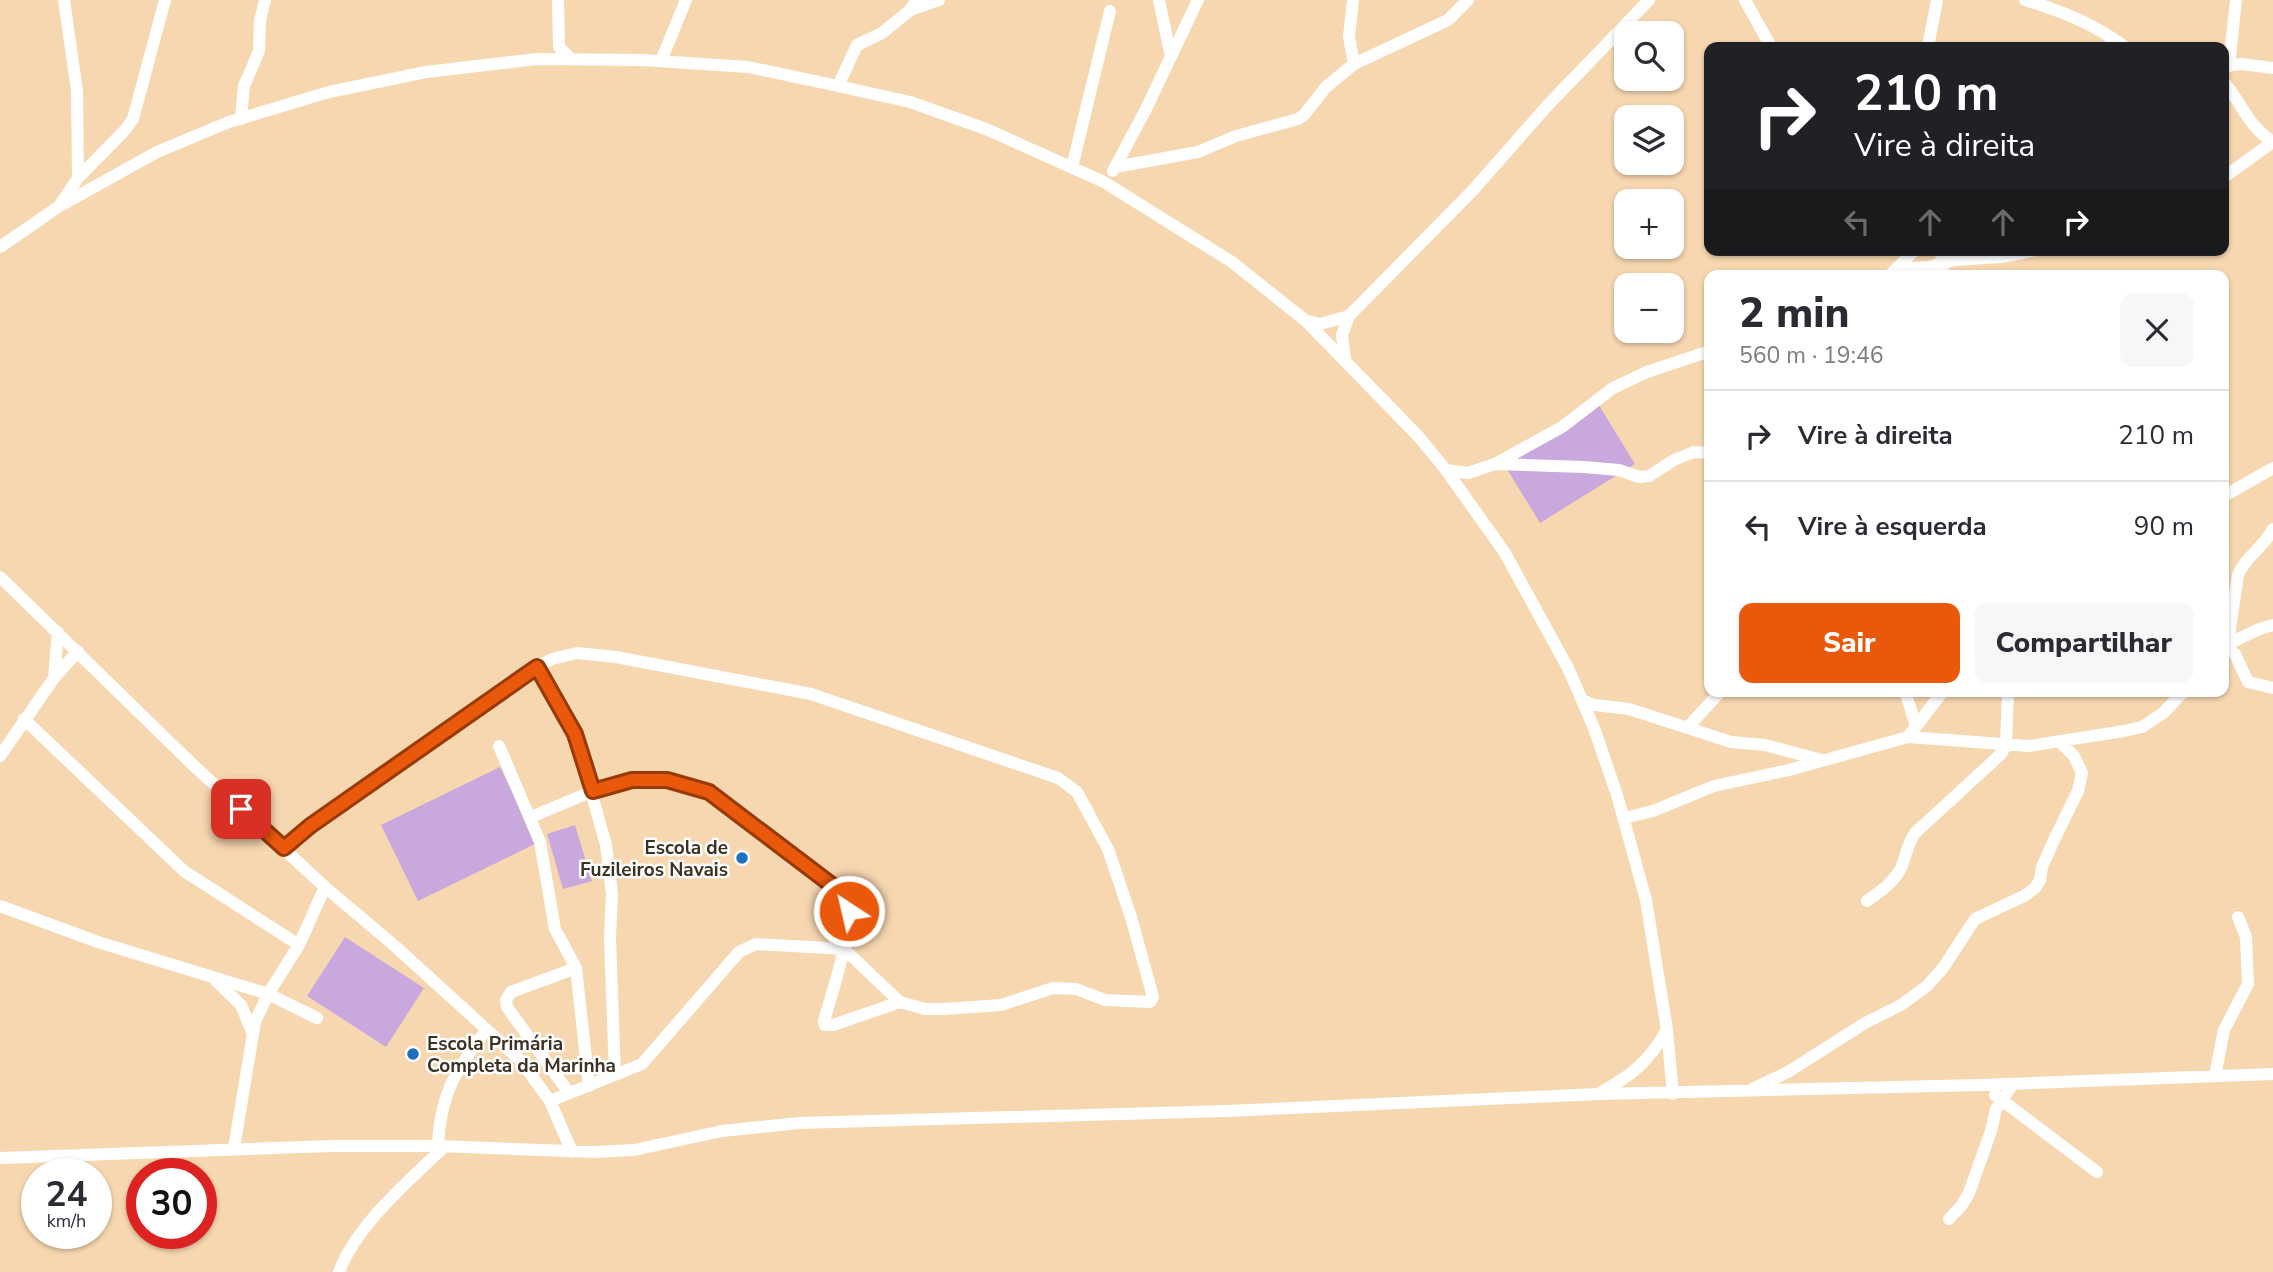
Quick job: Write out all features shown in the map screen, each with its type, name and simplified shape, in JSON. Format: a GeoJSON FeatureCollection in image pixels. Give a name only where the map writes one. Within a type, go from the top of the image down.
{"type":"FeatureCollection","features":[{"type":"Feature","properties":{"kind":"street"},"geometry":{"type":"LineString","coordinates":[[64,0],[77,91],[78,178]]}},
{"type":"Feature","properties":{"kind":"street"},"geometry":{"type":"LineString","coordinates":[[58,207],[78,178],[133,119],[165,0]]}},
{"type":"Feature","properties":{"kind":"street"},"geometry":{"type":"LineString","coordinates":[[241,119],[244,86],[259,51],[260,21],[265,0]]}},
{"type":"Feature","properties":{"kind":"street"},"geometry":{"type":"LineString","coordinates":[[558,0],[558,40],[563,53],[571,59]]}},
{"type":"Feature","properties":{"kind":"street"},"geometry":{"type":"LineString","coordinates":[[661,61],[686,0]]}},
{"type":"Feature","properties":{"kind":"street"},"geometry":{"type":"LineString","coordinates":[[838,86],[857,45],[882,33],[909,11],[917,0]]}},
{"type":"Feature","properties":{"kind":"street"},"geometry":{"type":"LineString","coordinates":[[909,11],[939,0]]}},
{"type":"Feature","properties":{"kind":"street"},"geometry":{"type":"LineString","coordinates":[[1159,0],[1171,57]]}},
{"type":"Feature","properties":{"kind":"street"},"geometry":{"type":"LineString","coordinates":[[1104,182],[1115,167],[1198,0]]}},
{"type":"Feature","properties":{"kind":"street"},"geometry":{"type":"LineString","coordinates":[[1353,0],[1349,37],[1354,64]]}},
{"type":"Feature","properties":{"kind":"street"},"geometry":{"type":"LineString","coordinates":[[1115,167],[1198,152],[1236,136],[1298,119],[1326,88],[1354,64],[1448,20],[1468,0]]}},
{"type":"Feature","properties":{"kind":"street"},"geometry":{"type":"LineString","coordinates":[[1345,359],[1342,335],[1349,316],[1474,189],[1547,106],[1649,0]]}},
{"type":"Feature","properties":{"kind":"street"},"geometry":{"type":"LineString","coordinates":[[1745,0],[1768,42]]}},
{"type":"Feature","properties":{"kind":"street"},"geometry":{"type":"LineString","coordinates":[[1929,42],[1937,0]]}},
{"type":"Feature","properties":{"kind":"street"},"geometry":{"type":"LineString","coordinates":[[2025,0],[2084,20],[2117,42]]}},
{"type":"Feature","properties":{"kind":"street"},"geometry":{"type":"LineString","coordinates":[[2229,46],[2236,0]]}},
{"type":"Feature","properties":{"kind":"street"},"geometry":{"type":"LineString","coordinates":[[1072,167],[1110,11]]}},
{"type":"Feature","properties":{"kind":"street"},"geometry":{"type":"LineString","coordinates":[[537,59],[548,53],[558,40]]}},
{"type":"Feature","properties":{"kind":"street"},"geometry":{"type":"LineString","coordinates":[[0,247],[58,207],[157,152],[241,119],[329,92],[414,74],[537,59],[661,61],[748,67],[838,86],[923,107],[986,129],[1104,182],[1232,262],[1306,321],[1345,359],[1446,470],[1506,553],[1569,670],[1594,728],[1624,818],[1646,900],[1667,1030],[1673,1094]]}},
{"type":"Feature","properties":{"kind":"street"},"geometry":{"type":"LineString","coordinates":[[2229,66],[2242,64],[2273,68]]}},
{"type":"Feature","properties":{"kind":"street"},"geometry":{"type":"LineString","coordinates":[[2229,88],[2251,124],[2273,142],[2229,173]]}},
{"type":"Feature","properties":{"kind":"street"},"geometry":{"type":"LineString","coordinates":[[1896,270],[1909,256]]}},
{"type":"Feature","properties":{"kind":"street"},"geometry":{"type":"LineString","coordinates":[[1908,270],[1954,260],[2006,256]]}},
{"type":"Feature","properties":{"kind":"street"},"geometry":{"type":"LineString","coordinates":[[1306,321],[1320,324],[1349,316]]}},
{"type":"Feature","properties":{"kind":"street"},"geometry":{"type":"LineString","coordinates":[[1446,470],[1468,473],[1494,464],[1562,427],[1613,388],[1647,372],[1704,353]]}},
{"type":"Feature","properties":{"kind":"street"},"geometry":{"type":"LineString","coordinates":[[1494,464],[1619,470],[1639,477],[1649,475],[1694,452],[1704,453]]}},
{"type":"Feature","properties":{"kind":"street"},"geometry":{"type":"LineString","coordinates":[[2229,493],[2273,468]]}},
{"type":"Feature","properties":{"kind":"street"},"geometry":{"type":"LineString","coordinates":[[1465,495],[1467,482],[1476,471]]}},
{"type":"Feature","properties":{"kind":"street"},"geometry":{"type":"LineString","coordinates":[[2229,629],[2241,568],[2261,548],[2273,529]]}},
{"type":"Feature","properties":{"kind":"street"},"geometry":{"type":"LineString","coordinates":[[0,577],[191,763],[520,1060],[550,1101],[572,1152]]}},
{"type":"Feature","properties":{"kind":"street"},"geometry":{"type":"LineString","coordinates":[[2229,644],[2273,625]]}},
{"type":"Feature","properties":{"kind":"street"},"geometry":{"type":"LineString","coordinates":[[54,678],[58,632]]}},
{"type":"Feature","properties":{"kind":"street"},"geometry":{"type":"LineString","coordinates":[[2229,650],[2235,654],[2248,682],[2273,688]]}},
{"type":"Feature","properties":{"kind":"street"},"geometry":{"type":"LineString","coordinates":[[0,756],[54,678],[78,651]]}},
{"type":"Feature","properties":{"kind":"street"},"geometry":{"type":"LineString","coordinates":[[284,848],[310,826],[537,667],[552,659],[577,653],[616,657],[811,694],[1058,778],[1077,792],[1108,849],[1131,917],[1153,997],[1150,1002],[1105,1000],[1076,989],[1054,989],[1001,1005],[925,1009],[900,1002],[844,949],[766,944],[746,947],[642,1064],[550,1101]]}},
{"type":"Feature","properties":{"kind":"street"},"geometry":{"type":"LineString","coordinates":[[537,667],[575,734],[606,845],[612,894],[610,938],[615,1075]]}},
{"type":"Feature","properties":{"kind":"street"},"geometry":{"type":"LineString","coordinates":[[1687,728],[1715,697]]}},
{"type":"Feature","properties":{"kind":"street"},"geometry":{"type":"LineString","coordinates":[[1906,697],[1912,731]]}},
{"type":"Feature","properties":{"kind":"street"},"geometry":{"type":"LineString","coordinates":[[1912,731],[1938,697]]}},
{"type":"Feature","properties":{"kind":"street"},"geometry":{"type":"LineString","coordinates":[[1867,901],[1888,886],[1899,872],[1915,833],[1990,765],[2006,745],[2008,697]]}},
{"type":"Feature","properties":{"kind":"street"},"geometry":{"type":"LineString","coordinates":[[1624,818],[1653,811],[1714,786],[1823,760],[1912,731],[2006,745],[2061,743],[2142,727],[2163,713],[2178,697]]}},
{"type":"Feature","properties":{"kind":"street"},"geometry":{"type":"LineString","coordinates":[[1582,700],[1594,705],[1629,709],[1731,742],[1765,745],[1823,760]]}},
{"type":"Feature","properties":{"kind":"street"},"geometry":{"type":"LineString","coordinates":[[24,719],[192,877],[299,946]]}},
{"type":"Feature","properties":{"kind":"street"},"geometry":{"type":"LineString","coordinates":[[1745,1091],[1788,1072],[1865,1023],[1910,999],[1927,986],[1943,968],[1975,919],[2035,888],[2040,880],[2042,867],[2078,791],[2082,773],[2074,756],[2061,743]]}},
{"type":"Feature","properties":{"kind":"street"},"geometry":{"type":"LineString","coordinates":[[499,746],[540,842],[555,929],[576,968],[589,1086]]}},
{"type":"Feature","properties":{"kind":"street"},"geometry":{"type":"LineString","coordinates":[[531,817],[593,791],[632,780],[667,780],[709,792],[841,892],[847,900],[849,911],[844,949],[825,1025],[834,1025],[900,1002]]}},
{"type":"Feature","properties":{"kind":"street"},"geometry":{"type":"LineString","coordinates":[[234,1148],[255,1023],[268,994],[299,946],[326,887]]}},
{"type":"Feature","properties":{"kind":"street"},"geometry":{"type":"LineString","coordinates":[[0,906],[98,942],[268,994],[317,1018]]}},
{"type":"Feature","properties":{"kind":"street"},"geometry":{"type":"LineString","coordinates":[[2215,1076],[2224,1030],[2248,984],[2246,937],[2238,917]]}},
{"type":"Feature","properties":{"kind":"street"},"geometry":{"type":"LineString","coordinates":[[569,1093],[507,1007],[506,1000],[511,992],[576,968]]}},
{"type":"Feature","properties":{"kind":"street"},"geometry":{"type":"LineString","coordinates":[[210,976],[241,1005],[253,1035]]}},
{"type":"Feature","properties":{"kind":"street"},"geometry":{"type":"LineString","coordinates":[[442,1146],[439,1132],[451,1081],[486,1030]]}},
{"type":"Feature","properties":{"kind":"street"},"geometry":{"type":"LineString","coordinates":[[1598,1094],[1622,1081],[1646,1061],[1667,1030]]}},
{"type":"Feature","properties":{"kind":"street"},"geometry":{"type":"LineString","coordinates":[[0,1158],[234,1148],[442,1146],[572,1152],[634,1150],[722,1131],[799,1123],[1226,1111],[1598,1094],[1980,1085],[2273,1074]]}},
{"type":"Feature","properties":{"kind":"street"},"geometry":{"type":"LineString","coordinates":[[1949,1219],[1969,1193],[2001,1100],[2013,1084]]}},
{"type":"Feature","properties":{"kind":"street"},"geometry":{"type":"LineString","coordinates":[[1980,1085],[2097,1171]]}},
{"type":"Feature","properties":{"kind":"street"},"geometry":{"type":"LineString","coordinates":[[339,1272],[351,1248],[375,1218],[442,1146]]}},
{"type":"Feature","properties":{"kind":"shaded area"},"geometry":{"type":"Polygon","coordinates":[[[1597,402],[1635,464],[1540,523],[1502,461],[1597,402]]]}},
{"type":"Feature","properties":{"kind":"shaded area"},"geometry":{"type":"Polygon","coordinates":[[[500,767],[537,843],[418,901],[381,825],[500,767]]]}},
{"type":"Feature","properties":{"kind":"shaded area"},"geometry":{"type":"Polygon","coordinates":[[[575,825],[592,881],[563,889],[547,834],[575,825]]]}},
{"type":"Feature","properties":{"kind":"shaded area"},"geometry":{"type":"Polygon","coordinates":[[[345,937],[424,988],[386,1047],[307,996],[345,937]]]}},
{"type":"Feature","properties":{"kind":"place","name":"Escola de Fuzileiros Navais"},"geometry":{"type":"Point","coordinates":[742,858]}},
{"type":"Feature","properties":{"kind":"place","name":"Escola Primária Completa da Marinha"},"geometry":{"type":"Point","coordinates":[413,1054]}},
{"type":"Feature","properties":{"kind":"route"},"geometry":{"type":"LineString","coordinates":[[241,809],[284,848],[310,826],[537,667],[575,734],[593,791],[632,780],[667,780],[709,792],[841,892],[847,900],[849,911]]}}]}
